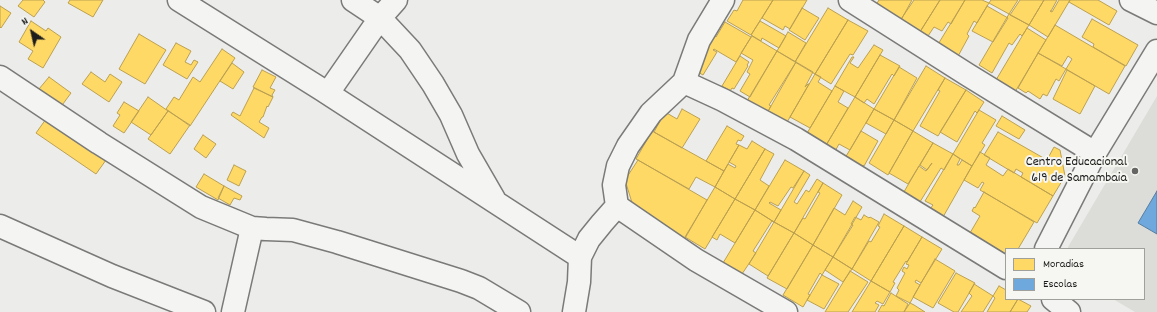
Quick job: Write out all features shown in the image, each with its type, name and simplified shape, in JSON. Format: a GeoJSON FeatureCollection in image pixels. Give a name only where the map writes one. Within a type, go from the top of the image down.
{"type":"FeatureCollection","features":[{"type":"Feature","properties":{"kind":"street"},"geometry":{"type":"LineString","coordinates":[[179,0],[328,93],[580,257]]}},
{"type":"Feature","properties":{"kind":"street"},"geometry":{"type":"LineString","coordinates":[[353,0],[380,18],[410,50],[433,84],[451,115],[468,154],[496,202]]}},
{"type":"Feature","properties":{"kind":"street"},"geometry":{"type":"LineString","coordinates":[[328,93],[380,18],[396,0]]}},
{"type":"Feature","properties":{"kind":"street"},"geometry":{"type":"LineString","coordinates":[[699,40],[703,0]]}},
{"type":"Feature","properties":{"kind":"street"},"geometry":{"type":"LineString","coordinates":[[723,0],[699,40],[684,82],[651,113],[628,146],[618,166],[614,185],[617,206],[696,260],[786,312]]}},
{"type":"Feature","properties":{"kind":"street"},"geometry":{"type":"LineString","coordinates":[[850,0],[1095,153]]}},
{"type":"Feature","properties":{"kind":"street"},"geometry":{"type":"LineString","coordinates":[[1131,0],[1157,13]]}},
{"type":"Feature","properties":{"kind":"street"},"geometry":{"type":"LineString","coordinates":[[1047,248],[1095,153],[1157,51]]}},
{"type":"Feature","properties":{"kind":"street"},"geometry":{"type":"LineString","coordinates":[[0,77],[200,207],[252,228],[266,230],[293,230],[345,244],[478,288],[519,312]]}},
{"type":"Feature","properties":{"kind":"street"},"geometry":{"type":"LineString","coordinates":[[684,82],[723,100],[796,139],[1005,267]]}},
{"type":"Feature","properties":{"kind":"street"},"geometry":{"type":"LineString","coordinates":[[574,312],[579,282],[580,257],[589,240],[617,206]]}},
{"type":"Feature","properties":{"kind":"street"},"geometry":{"type":"LineString","coordinates":[[0,226],[112,276],[204,312]]}},
{"type":"Feature","properties":{"kind":"street"},"geometry":{"type":"LineString","coordinates":[[233,312],[252,228]]}},
{"type":"Feature","properties":{"kind":"street"},"geometry":{"type":"LineString","coordinates":[[1054,300],[1069,312]]}},
{"type":"Feature","properties":{"kind":"shaded area","name":"Centro Educacional 619 de Samambaia"},"geometry":{"type":"Polygon","coordinates":[[[1157,96],[1157,312],[1135,312],[1115,300],[1145,300],[1145,248],[1068,247],[1157,96]]]}},
{"type":"Feature","properties":{"kind":"building: Moradias"},"geometry":{"type":"Polygon","coordinates":[[[23,0],[43,0],[45,2],[34,17],[18,6],[23,0]]]}},
{"type":"Feature","properties":{"kind":"building: Moradias"},"geometry":{"type":"Polygon","coordinates":[[[70,0],[103,0],[93,17],[68,3],[70,0]]]}},
{"type":"Feature","properties":{"kind":"building: Moradias"},"geometry":{"type":"Polygon","coordinates":[[[743,0],[773,0],[751,35],[727,21],[734,10],[737,11],[743,0]]]}},
{"type":"Feature","properties":{"kind":"building: Moradias"},"geometry":{"type":"Polygon","coordinates":[[[773,0],[807,0],[790,29],[785,26],[783,30],[762,18],[773,0]]]}},
{"type":"Feature","properties":{"kind":"building: Moradias"},"geometry":{"type":"Polygon","coordinates":[[[879,0],[912,0],[901,20],[876,5],[879,0]]]}},
{"type":"Feature","properties":{"kind":"building: Moradias"},"geometry":{"type":"Polygon","coordinates":[[[914,0],[940,0],[918,35],[899,22],[914,0]]]}},
{"type":"Feature","properties":{"kind":"building: Moradias"},"geometry":{"type":"Polygon","coordinates":[[[940,0],[965,0],[951,24],[948,22],[942,31],[934,27],[926,39],[918,35],[940,0]]]}},
{"type":"Feature","properties":{"kind":"building: Moradias"},"geometry":{"type":"Polygon","coordinates":[[[965,0],[982,0],[989,3],[977,23],[974,21],[967,34],[969,36],[957,58],[937,46],[965,0]]]}},
{"type":"Feature","properties":{"kind":"building: Moradias"},"geometry":{"type":"Polygon","coordinates":[[[991,0],[1018,0],[1009,14],[989,3],[991,0]]]}},
{"type":"Feature","properties":{"kind":"building: Moradias"},"geometry":{"type":"Polygon","coordinates":[[[1020,0],[1044,0],[1029,25],[1010,15],[1020,0]]]}},
{"type":"Feature","properties":{"kind":"building: Moradias"},"geometry":{"type":"Polygon","coordinates":[[[1044,0],[1057,0],[1050,11],[1052,12],[1059,0],[1070,0],[1048,37],[1029,25],[1044,0]]]}},
{"type":"Feature","properties":{"kind":"building: Moradias"},"geometry":{"type":"Polygon","coordinates":[[[1070,0],[1098,0],[1117,11],[1109,25],[1069,2],[1070,0]]]}},
{"type":"Feature","properties":{"kind":"building: Moradias"},"geometry":{"type":"Polygon","coordinates":[[[0,6],[11,13],[1,28],[0,27],[0,6]]]}},
{"type":"Feature","properties":{"kind":"building: Moradias"},"geometry":{"type":"Polygon","coordinates":[[[987,6],[1008,18],[993,42],[972,31],[987,6]]]}},
{"type":"Feature","properties":{"kind":"building: Moradias"},"geometry":{"type":"Polygon","coordinates":[[[802,8],[819,18],[805,40],[789,30],[802,8]]]}},
{"type":"Feature","properties":{"kind":"building: Moradias"},"geometry":{"type":"Polygon","coordinates":[[[828,8],[848,20],[815,74],[795,62],[828,8]]]}},
{"type":"Feature","properties":{"kind":"building: Moradias"},"geometry":{"type":"Polygon","coordinates":[[[1009,14],[1029,25],[1022,36],[1020,34],[1012,45],[1009,43],[992,73],[979,65],[1009,14]]]}},
{"type":"Feature","properties":{"kind":"building: Moradias"},"geometry":{"type":"Polygon","coordinates":[[[1092,19],[1138,45],[1126,66],[1093,47],[1094,44],[1082,37],[1092,19]]]}},
{"type":"Feature","properties":{"kind":"building: Moradias"},"geometry":{"type":"Polygon","coordinates":[[[848,20],[868,31],[853,55],[850,54],[831,84],[815,74],[848,20]]]}},
{"type":"Feature","properties":{"kind":"building: Moradias"},"geometry":{"type":"Polygon","coordinates":[[[31,21],[46,31],[48,28],[61,37],[43,68],[28,59],[33,51],[19,42],[31,21]]]}},
{"type":"Feature","properties":{"kind":"building: Moradias"},"geometry":{"type":"Polygon","coordinates":[[[760,21],[786,36],[779,48],[762,38],[761,41],[751,35],[760,21]]]}},
{"type":"Feature","properties":{"kind":"building: Moradias"},"geometry":{"type":"Polygon","coordinates":[[[725,22],[751,37],[736,62],[714,49],[713,50],[717,52],[703,75],[694,70],[715,35],[716,37],[725,22]]]}},
{"type":"Feature","properties":{"kind":"building: Moradias"},"geometry":{"type":"Polygon","coordinates":[[[1055,25],[1125,66],[1109,94],[1066,69],[1072,59],[1068,56],[1062,66],[1038,53],[1055,25]]]}},
{"type":"Feature","properties":{"kind":"building: Moradias"},"geometry":{"type":"Polygon","coordinates":[[[1027,28],[1046,40],[1015,92],[996,80],[1027,28]]]}},
{"type":"Feature","properties":{"kind":"building: Moradias"},"geometry":{"type":"Polygon","coordinates":[[[788,32],[806,43],[795,62],[777,51],[788,32]]]}},
{"type":"Feature","properties":{"kind":"building: Moradias"},"geometry":{"type":"Polygon","coordinates":[[[139,34],[166,50],[145,84],[119,69],[139,34]]]}},
{"type":"Feature","properties":{"kind":"building: Moradias"},"geometry":{"type":"Polygon","coordinates":[[[752,36],[777,51],[750,97],[740,91],[750,74],[747,72],[753,60],[741,53],[752,36]]]}},
{"type":"Feature","properties":{"kind":"building: Moradias"},"geometry":{"type":"Polygon","coordinates":[[[176,43],[191,51],[185,62],[191,65],[194,60],[198,62],[187,79],[163,65],[176,43]]]}},
{"type":"Feature","properties":{"kind":"building: Moradias"},"geometry":{"type":"Polygon","coordinates":[[[874,45],[883,50],[855,97],[835,86],[852,57],[854,57],[850,63],[858,68],[874,45]]]}},
{"type":"Feature","properties":{"kind":"building: Moradias"},"geometry":{"type":"Polygon","coordinates":[[[222,49],[235,58],[190,126],[166,109],[174,97],[179,100],[193,77],[200,82],[222,49]]]}},
{"type":"Feature","properties":{"kind":"building: Moradias"},"geometry":{"type":"Polygon","coordinates":[[[777,51],[796,62],[769,105],[771,106],[767,113],[747,101],[777,51]]]}},
{"type":"Feature","properties":{"kind":"building: Moradias"},"geometry":{"type":"Polygon","coordinates":[[[1038,53],[1066,69],[1059,81],[1056,79],[1047,96],[1043,94],[1040,99],[1028,91],[1026,93],[1018,88],[1038,53]]]}},
{"type":"Feature","properties":{"kind":"building: Moradias"},"geometry":{"type":"Polygon","coordinates":[[[880,55],[900,66],[894,76],[892,74],[874,104],[867,99],[864,103],[855,97],[880,55]]]}},
{"type":"Feature","properties":{"kind":"building: Moradias"},"geometry":{"type":"Polygon","coordinates":[[[740,56],[749,62],[747,65],[748,66],[734,89],[732,88],[730,91],[722,86],[740,56]]]}},
{"type":"Feature","properties":{"kind":"building: Moradias"},"geometry":{"type":"Polygon","coordinates":[[[796,62],[813,72],[805,87],[809,84],[786,124],[767,113],[796,62]]]}},
{"type":"Feature","properties":{"kind":"building: Moradias"},"geometry":{"type":"Polygon","coordinates":[[[232,63],[244,72],[233,89],[220,81],[232,63]]]}},
{"type":"Feature","properties":{"kind":"building: Moradias"},"geometry":{"type":"Polygon","coordinates":[[[926,66],[945,78],[913,131],[894,120],[926,66]]]}},
{"type":"Feature","properties":{"kind":"building: Moradias"},"geometry":{"type":"Polygon","coordinates":[[[899,67],[917,78],[894,120],[874,109],[899,67]]]}},
{"type":"Feature","properties":{"kind":"building: Moradias"},"geometry":{"type":"Polygon","coordinates":[[[262,70],[276,77],[270,88],[275,90],[272,95],[273,97],[253,87],[262,70]]]}},
{"type":"Feature","properties":{"kind":"building: Moradias"},"geometry":{"type":"Polygon","coordinates":[[[1067,70],[1095,86],[1080,114],[1053,99],[1067,70]]]}},
{"type":"Feature","properties":{"kind":"building: Moradias"},"geometry":{"type":"Polygon","coordinates":[[[91,72],[105,82],[110,74],[122,82],[109,102],[82,84],[91,72]]]}},
{"type":"Feature","properties":{"kind":"building: Moradias"},"geometry":{"type":"Polygon","coordinates":[[[815,74],[821,77],[818,82],[832,91],[810,128],[790,117],[815,74]]]}},
{"type":"Feature","properties":{"kind":"building: Moradias"},"geometry":{"type":"Polygon","coordinates":[[[49,77],[71,93],[57,112],[48,96],[39,89],[49,77]]]}},
{"type":"Feature","properties":{"kind":"building: Moradias"},"geometry":{"type":"Polygon","coordinates":[[[945,78],[966,90],[938,136],[920,126],[940,91],[938,90],[945,78]]]}},
{"type":"Feature","properties":{"kind":"building: Moradias"},"geometry":{"type":"Polygon","coordinates":[[[835,86],[844,91],[838,102],[848,108],[825,147],[806,135],[835,86]]]}},
{"type":"Feature","properties":{"kind":"building: Moradias"},"geometry":{"type":"Polygon","coordinates":[[[254,88],[273,97],[259,122],[269,128],[264,138],[231,115],[233,112],[240,116],[254,88]]]}},
{"type":"Feature","properties":{"kind":"building: Moradias"},"geometry":{"type":"Polygon","coordinates":[[[966,90],[984,102],[977,113],[975,111],[957,142],[940,132],[966,90]]]}},
{"type":"Feature","properties":{"kind":"building: Moradias"},"geometry":{"type":"Polygon","coordinates":[[[148,97],[168,111],[151,135],[131,122],[148,97]]]}},
{"type":"Feature","properties":{"kind":"building: Moradias"},"geometry":{"type":"Polygon","coordinates":[[[855,97],[874,109],[850,150],[839,144],[834,153],[825,147],[855,97]]]}},
{"type":"Feature","properties":{"kind":"building: Moradias"},"geometry":{"type":"Polygon","coordinates":[[[124,102],[139,111],[124,133],[113,126],[120,115],[117,113],[124,102]]]}},
{"type":"Feature","properties":{"kind":"building: Moradias"},"geometry":{"type":"Polygon","coordinates":[[[682,109],[700,119],[682,148],[654,132],[665,112],[677,119],[682,109]]]}},
{"type":"Feature","properties":{"kind":"building: Moradias"},"geometry":{"type":"Polygon","coordinates":[[[874,109],[894,120],[886,134],[866,123],[874,109]]]}},
{"type":"Feature","properties":{"kind":"building: Moradias"},"geometry":{"type":"Polygon","coordinates":[[[979,110],[996,120],[982,143],[985,145],[972,166],[953,154],[979,110]]]}},
{"type":"Feature","properties":{"kind":"building: Moradias"},"geometry":{"type":"Polygon","coordinates":[[[168,111],[190,125],[170,154],[148,139],[168,111]]]}},
{"type":"Feature","properties":{"kind":"building: Moradias"},"geometry":{"type":"Polygon","coordinates":[[[1002,116],[1025,130],[1019,139],[996,126],[1002,116]]]}},
{"type":"Feature","properties":{"kind":"building: Moradias"},"geometry":{"type":"Polygon","coordinates":[[[46,119],[106,160],[96,174],[36,133],[46,119]]]}},
{"type":"Feature","properties":{"kind":"building: Moradias"},"geometry":{"type":"Polygon","coordinates":[[[894,120],[913,131],[888,175],[869,163],[894,120]]]}},
{"type":"Feature","properties":{"kind":"building: Moradias"},"geometry":{"type":"Polygon","coordinates":[[[727,126],[744,136],[741,141],[738,140],[736,144],[739,145],[724,171],[706,161],[727,126]]]}},
{"type":"Feature","properties":{"kind":"building: Moradias"},"geometry":{"type":"Polygon","coordinates":[[[652,131],[724,171],[715,187],[696,177],[689,189],[636,159],[652,131]]]}},
{"type":"Feature","properties":{"kind":"building: Moradias"},"geometry":{"type":"Polygon","coordinates":[[[861,131],[878,141],[861,169],[845,158],[861,131]]]}},
{"type":"Feature","properties":{"kind":"building: Moradias"},"geometry":{"type":"Polygon","coordinates":[[[913,131],[933,143],[908,184],[889,173],[913,131]]]}},
{"type":"Feature","properties":{"kind":"building: Moradias"},"geometry":{"type":"Polygon","coordinates":[[[998,132],[1047,160],[1054,147],[1060,150],[1065,176],[1053,196],[1021,177],[1023,173],[1016,169],[1014,173],[984,155],[998,132]]]}},
{"type":"Feature","properties":{"kind":"building: Moradias"},"geometry":{"type":"Polygon","coordinates":[[[203,135],[216,144],[206,158],[194,149],[203,135]]]}},
{"type":"Feature","properties":{"kind":"building: Moradias"},"geometry":{"type":"Polygon","coordinates":[[[752,141],[765,149],[735,199],[715,187],[728,164],[735,168],[736,166],[729,162],[739,145],[747,149],[752,141]]]}},
{"type":"Feature","properties":{"kind":"building: Moradias"},"geometry":{"type":"Polygon","coordinates":[[[933,143],[953,154],[944,170],[941,168],[918,205],[901,197],[919,166],[926,171],[927,170],[920,165],[933,143]]]}},
{"type":"Feature","properties":{"kind":"building: Moradias"},"geometry":{"type":"Polygon","coordinates":[[[765,149],[774,154],[760,180],[769,186],[755,210],[735,199],[765,149]]]}},
{"type":"Feature","properties":{"kind":"building: Moradias"},"geometry":{"type":"Polygon","coordinates":[[[980,152],[990,158],[986,165],[1003,176],[1008,169],[1053,196],[1037,223],[980,190],[984,183],[982,182],[978,188],[964,180],[980,152]]]}},
{"type":"Feature","properties":{"kind":"building: Moradias"},"geometry":{"type":"Polygon","coordinates":[[[953,154],[960,159],[957,165],[959,165],[962,160],[972,166],[943,217],[930,209],[933,205],[925,201],[953,154]]]}},
{"type":"Feature","properties":{"kind":"building: Moradias"},"geometry":{"type":"Polygon","coordinates":[[[638,160],[707,200],[684,240],[633,206],[625,180],[638,160]]]}},
{"type":"Feature","properties":{"kind":"building: Moradias"},"geometry":{"type":"Polygon","coordinates":[[[785,160],[804,171],[793,188],[791,187],[778,206],[770,202],[769,203],[781,210],[774,222],[755,210],[785,160]]]}},
{"type":"Feature","properties":{"kind":"building: Moradias"},"geometry":{"type":"Polygon","coordinates":[[[234,165],[246,171],[239,186],[227,180],[234,165]]]}},
{"type":"Feature","properties":{"kind":"building: Moradias"},"geometry":{"type":"Polygon","coordinates":[[[804,171],[810,175],[794,202],[797,204],[806,190],[809,192],[817,179],[823,183],[794,233],[774,222],[804,171]]]}},
{"type":"Feature","properties":{"kind":"building: Moradias"},"geometry":{"type":"Polygon","coordinates":[[[204,174],[224,186],[218,200],[196,187],[204,174]]]}},
{"type":"Feature","properties":{"kind":"building: Moradias"},"geometry":{"type":"Polygon","coordinates":[[[823,183],[842,195],[813,245],[794,233],[803,218],[805,219],[820,193],[818,192],[823,183]]]}},
{"type":"Feature","properties":{"kind":"building: Moradias"},"geometry":{"type":"Polygon","coordinates":[[[224,186],[242,196],[240,200],[234,198],[230,205],[218,198],[224,186]]]}},
{"type":"Feature","properties":{"kind":"building: Moradias"},"geometry":{"type":"Polygon","coordinates":[[[715,187],[735,199],[705,249],[685,237],[715,187]]]}},
{"type":"Feature","properties":{"kind":"building: Moradias"},"geometry":{"type":"Polygon","coordinates":[[[984,192],[1034,222],[1019,248],[1005,248],[1005,253],[970,233],[980,216],[972,211],[974,207],[975,208],[984,192]]]}},
{"type":"Feature","properties":{"kind":"building: Moradias"},"geometry":{"type":"Polygon","coordinates":[[[735,199],[755,210],[735,243],[720,234],[717,240],[712,237],[735,199]]]}},
{"type":"Feature","properties":{"kind":"building: Moradias"},"geometry":{"type":"Polygon","coordinates":[[[853,201],[862,207],[833,257],[813,245],[834,208],[845,215],[853,201]]]}},
{"type":"Feature","properties":{"kind":"building: Moradias"},"geometry":{"type":"Polygon","coordinates":[[[755,210],[774,222],[772,221],[753,251],[756,253],[742,274],[723,263],[755,210]]]}},
{"type":"Feature","properties":{"kind":"building: Moradias"},"geometry":{"type":"Polygon","coordinates":[[[884,214],[904,226],[871,281],[852,269],[869,241],[871,242],[880,227],[878,226],[884,214]]]}},
{"type":"Feature","properties":{"kind":"building: Moradias"},"geometry":{"type":"Polygon","coordinates":[[[864,215],[879,222],[852,269],[833,257],[853,225],[851,224],[855,217],[861,220],[864,215]]]}},
{"type":"Feature","properties":{"kind":"building: Moradias"},"geometry":{"type":"Polygon","coordinates":[[[774,222],[794,233],[768,276],[749,264],[774,222]]]}},
{"type":"Feature","properties":{"kind":"building: Moradias"},"geometry":{"type":"Polygon","coordinates":[[[904,226],[922,237],[893,282],[895,283],[890,292],[871,281],[904,226]]]}},
{"type":"Feature","properties":{"kind":"building: Moradias"},"geometry":{"type":"Polygon","coordinates":[[[794,233],[813,245],[787,289],[767,278],[794,233]]]}},
{"type":"Feature","properties":{"kind":"building: Moradias"},"geometry":{"type":"Polygon","coordinates":[[[922,237],[942,249],[921,283],[916,280],[915,282],[920,285],[910,303],[896,296],[899,290],[897,288],[905,273],[902,271],[904,267],[907,269],[909,265],[906,264],[922,237]]]}},
{"type":"Feature","properties":{"kind":"building: Moradias"},"geometry":{"type":"Polygon","coordinates":[[[813,245],[833,257],[822,275],[820,273],[808,294],[810,295],[803,307],[783,295],[813,245]]]}},
{"type":"Feature","properties":{"kind":"building: Moradias"},"geometry":{"type":"Polygon","coordinates":[[[833,257],[852,269],[843,282],[825,270],[833,257]]]}},
{"type":"Feature","properties":{"kind":"building: Moradias"},"geometry":{"type":"Polygon","coordinates":[[[935,259],[955,271],[933,308],[913,297],[935,259]]]}},
{"type":"Feature","properties":{"kind":"building: Moradias"},"geometry":{"type":"Polygon","coordinates":[[[850,271],[868,282],[848,312],[825,312],[850,271]]]}},
{"type":"Feature","properties":{"kind":"building: Moradias"},"geometry":{"type":"Polygon","coordinates":[[[956,273],[975,283],[958,312],[954,312],[938,303],[956,273]]]}},
{"type":"Feature","properties":{"kind":"building: Moradias"},"geometry":{"type":"Polygon","coordinates":[[[822,275],[839,284],[824,309],[807,300],[822,275]]]}},
{"type":"Feature","properties":{"kind":"building: Moradias"},"geometry":{"type":"Polygon","coordinates":[[[871,281],[890,292],[883,304],[877,301],[875,303],[879,305],[875,312],[852,312],[871,281]]]}},
{"type":"Feature","properties":{"kind":"building: Moradias"},"geometry":{"type":"Polygon","coordinates":[[[974,284],[993,296],[983,312],[961,312],[972,296],[969,293],[974,284]]]}},
{"type":"Feature","properties":{"kind":"building: Moradias"},"geometry":{"type":"Polygon","coordinates":[[[999,286],[1005,289],[1005,300],[1017,300],[1010,312],[987,312],[995,298],[993,296],[999,286]]]}},
{"type":"Feature","properties":{"kind":"building: Moradias"},"geometry":{"type":"Polygon","coordinates":[[[891,293],[908,304],[904,312],[878,312],[882,305],[884,306],[891,293]]]}},
{"type":"Feature","properties":{"kind":"building: Moradias"},"geometry":{"type":"Polygon","coordinates":[[[1017,300],[1031,306],[1027,312],[1010,312],[1017,300]]]}},
{"type":"Feature","properties":{"kind":"building: Moradias"},"geometry":{"type":"Polygon","coordinates":[[[910,303],[914,305],[925,312],[904,312],[910,303]]]}},
{"type":"Feature","properties":{"kind":"building: Escolas"},"geometry":{"type":"Polygon","coordinates":[[[1157,191],[1157,234],[1138,223],[1157,191]]]}},
{"type":"Feature","properties":{"kind":"place","name":"Centro Educacional 619 de Samambaia"},"geometry":{"type":"Point","coordinates":[1135,171]}}]}
